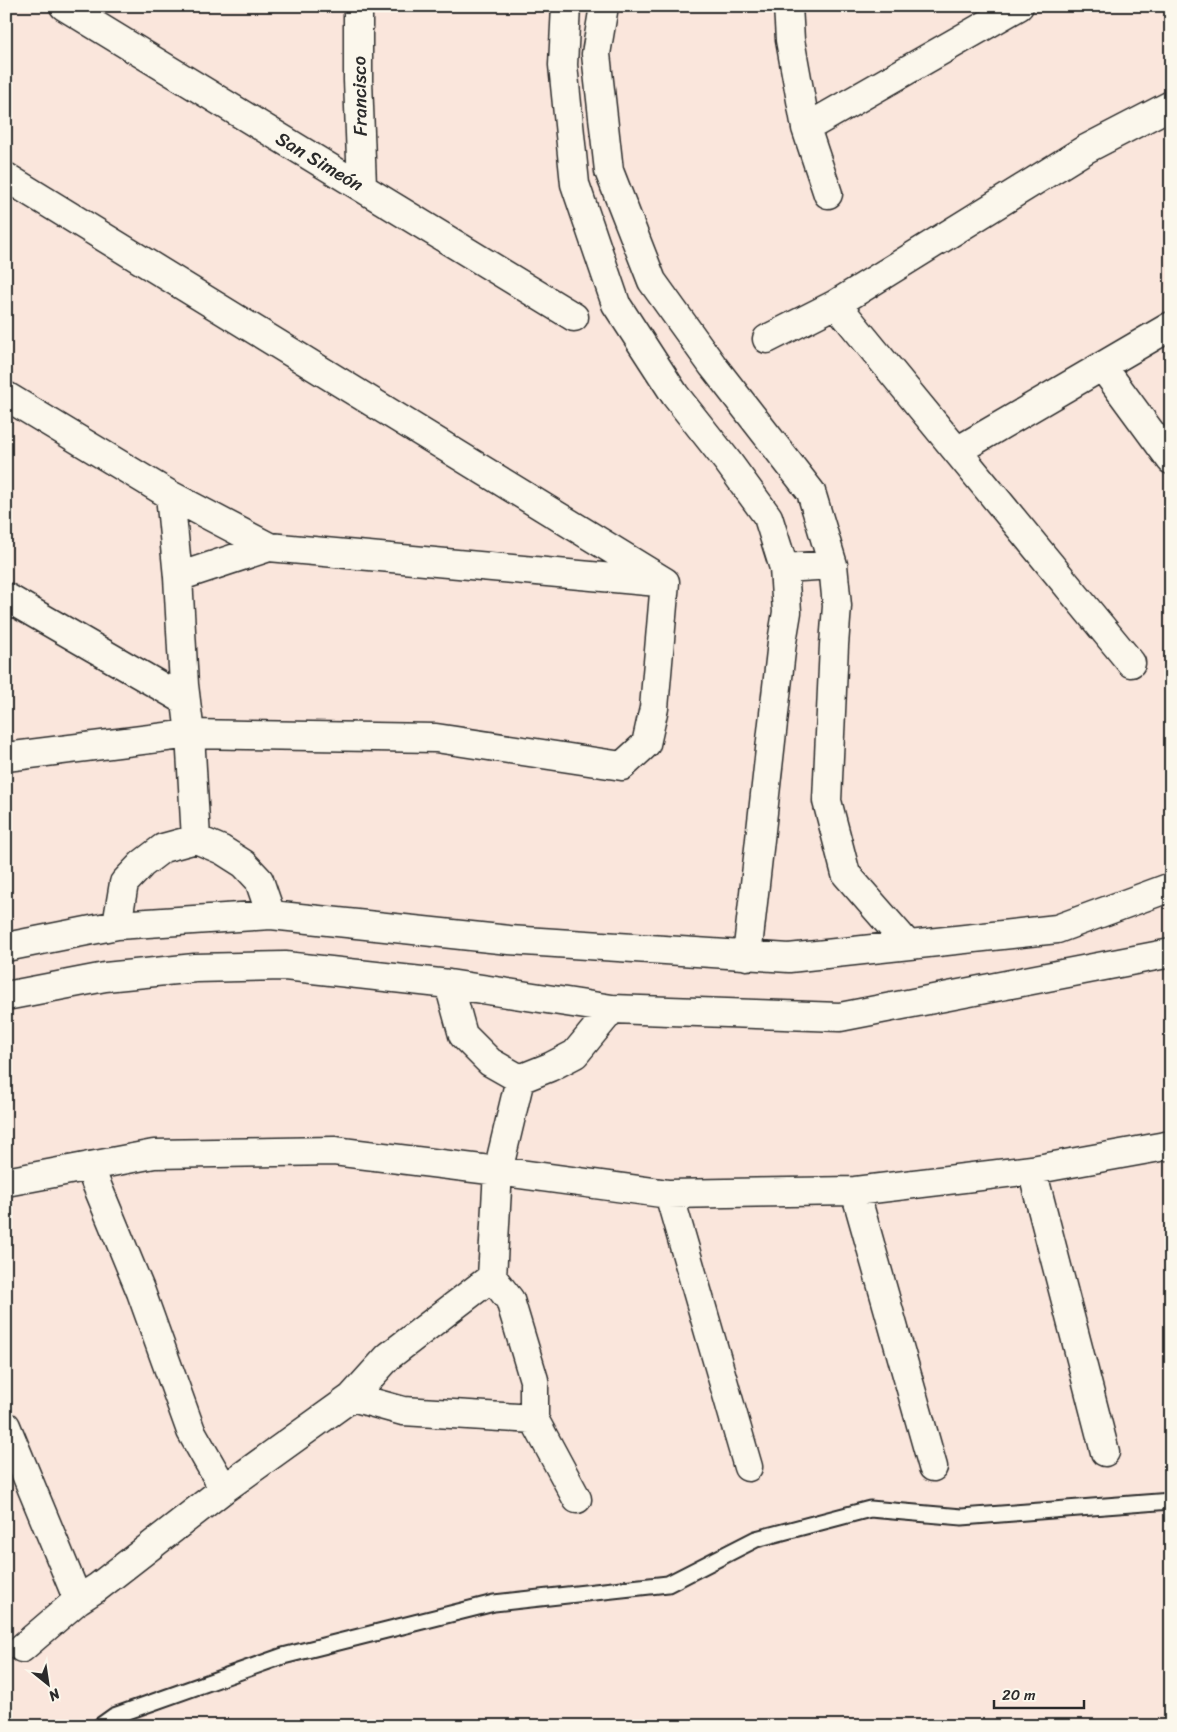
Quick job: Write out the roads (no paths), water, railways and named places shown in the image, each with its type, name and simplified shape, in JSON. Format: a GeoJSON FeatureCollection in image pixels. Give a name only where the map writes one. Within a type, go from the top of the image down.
{"type":"FeatureCollection","features":[{"type":"Feature","properties":{"kind":"street","name":"San Simeón"},"geometry":{"type":"LineString","coordinates":[[64,6],[574,317]]}},
{"type":"Feature","properties":{"kind":"street","name":"Francisco"},"geometry":{"type":"LineString","coordinates":[[358,6],[358,80],[362,186]]}},
{"type":"Feature","properties":{"kind":"street"},"geometry":{"type":"LineString","coordinates":[[604,6],[596,54],[609,171],[652,280],[712,366],[811,492],[833,565],[837,606],[827,800],[846,874],[908,946]]}},
{"type":"Feature","properties":{"kind":"street"},"geometry":{"type":"LineString","coordinates":[[788,6],[790,40],[806,128],[828,194]]}},
{"type":"Feature","properties":{"kind":"street"},"geometry":{"type":"LineString","coordinates":[[806,128],[1019,6]]}},
{"type":"Feature","properties":{"kind":"street"},"geometry":{"type":"LineString","coordinates":[[560,8],[563,65],[575,184],[616,304],[675,395],[728,462],[768,517],[784,568],[787,612],[782,642],[748,956]]}},
{"type":"Feature","properties":{"kind":"street"},"geometry":{"type":"LineString","coordinates":[[767,339],[836,304],[1086,149],[1171,105]]}},
{"type":"Feature","properties":{"kind":"street"},"geometry":{"type":"LineString","coordinates":[[6,177],[665,582]]}},
{"type":"Feature","properties":{"kind":"street"},"geometry":{"type":"LineString","coordinates":[[836,304],[1131,663]]}},
{"type":"Feature","properties":{"kind":"street"},"geometry":{"type":"LineString","coordinates":[[957,452],[1171,326]]}},
{"type":"Feature","properties":{"kind":"street"},"geometry":{"type":"LineString","coordinates":[[1102,366],[1171,460]]}},
{"type":"Feature","properties":{"kind":"street"},"geometry":{"type":"LineString","coordinates":[[6,396],[170,495],[268,547],[665,582]]}},
{"type":"Feature","properties":{"kind":"street"},"geometry":{"type":"LineString","coordinates":[[170,495],[178,577],[184,685],[190,734],[196,839]]}},
{"type":"Feature","properties":{"kind":"street"},"geometry":{"type":"LineString","coordinates":[[178,577],[268,547]]}},
{"type":"Feature","properties":{"kind":"street"},"geometry":{"type":"LineString","coordinates":[[784,568],[833,565]]}},
{"type":"Feature","properties":{"kind":"street"},"geometry":{"type":"LineString","coordinates":[[6,757],[190,734],[436,738],[622,766],[646,744],[654,708],[665,582]]}},
{"type":"Feature","properties":{"kind":"street"},"geometry":{"type":"LineString","coordinates":[[6,597],[186,701]]}},
{"type":"Feature","properties":{"kind":"street"},"geometry":{"type":"LineString","coordinates":[[117,925],[124,883],[142,864],[162,848],[196,839],[222,850],[244,864],[259,880],[271,915]]}},
{"type":"Feature","properties":{"kind":"street"},"geometry":{"type":"LineString","coordinates":[[6,947],[117,925],[271,915],[509,940],[789,958],[1057,929],[1171,887]]}},
{"type":"Feature","properties":{"kind":"street"},"geometry":{"type":"LineString","coordinates":[[6,996],[105,977],[195,968],[285,966],[449,984],[612,1010],[840,1017],[1171,953]]}},
{"type":"Feature","properties":{"kind":"street"},"geometry":{"type":"LineString","coordinates":[[449,984],[463,1035],[490,1062],[520,1079]]}},
{"type":"Feature","properties":{"kind":"street"},"geometry":{"type":"LineString","coordinates":[[520,1079],[575,1054],[612,1010]]}},
{"type":"Feature","properties":{"kind":"street"},"geometry":{"type":"LineString","coordinates":[[520,1079],[498,1171],[492,1276],[510,1300],[534,1380],[534,1419],[577,1499]]}},
{"type":"Feature","properties":{"kind":"street"},"geometry":{"type":"LineString","coordinates":[[6,1182],[154,1154],[334,1151],[669,1194],[855,1191],[1032,1170],[1171,1145]]}},
{"type":"Feature","properties":{"kind":"street"},"geometry":{"type":"LineString","coordinates":[[89,1166],[141,1292],[191,1430],[224,1489]]}},
{"type":"Feature","properties":{"kind":"street"},"geometry":{"type":"LineString","coordinates":[[1032,1170],[1106,1452]]}},
{"type":"Feature","properties":{"kind":"street"},"geometry":{"type":"LineString","coordinates":[[855,1191],[933,1467]]}},
{"type":"Feature","properties":{"kind":"street"},"geometry":{"type":"LineString","coordinates":[[669,1194],[748,1467]]}},
{"type":"Feature","properties":{"kind":"street"},"geometry":{"type":"LineString","coordinates":[[22,1648],[78,1600],[98,1587],[224,1489],[352,1396],[389,1356],[492,1276]]}},
{"type":"Feature","properties":{"kind":"street"},"geometry":{"type":"LineString","coordinates":[[352,1396],[403,1411],[534,1419]]}},
{"type":"Feature","properties":{"kind":"street"},"geometry":{"type":"LineString","coordinates":[[6,1426],[78,1600]]}},
{"type":"Feature","properties":{"kind":"lane"},"geometry":{"type":"LineString","coordinates":[[100,1726],[114,1716],[283,1656],[494,1603],[668,1584],[756,1539],[870,1510],[962,1517],[1171,1501]]}}]}
